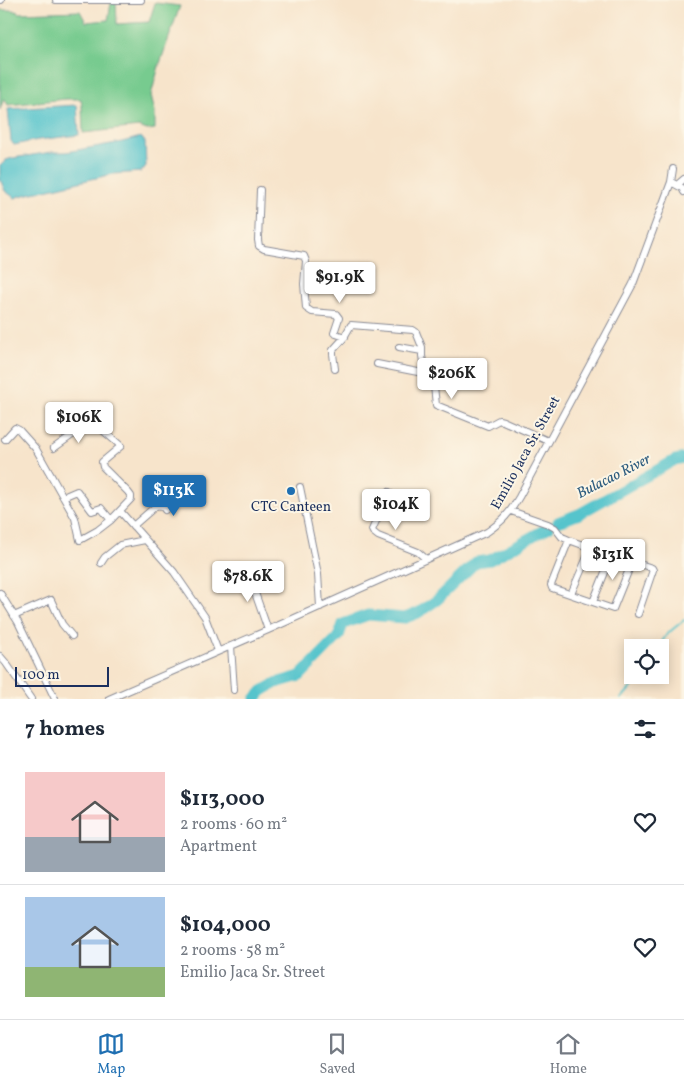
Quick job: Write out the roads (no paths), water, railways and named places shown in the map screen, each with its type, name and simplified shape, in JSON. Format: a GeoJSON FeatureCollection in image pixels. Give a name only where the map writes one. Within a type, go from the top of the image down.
{"type":"FeatureCollection","features":[{"type":"Feature","properties":{"kind":"street"},"geometry":{"type":"LineString","coordinates":[[56,0],[141,0]]}},
{"type":"Feature","properties":{"kind":"street","name":"Emilio Jaca Sr. Street"},"geometry":{"type":"LineString","coordinates":[[109,699],[487,532],[502,521],[511,511],[633,284],[674,183],[673,169]]}},
{"type":"Feature","properties":{"kind":"street"},"geometry":{"type":"LineString","coordinates":[[684,179],[674,183],[684,192]]}},
{"type":"Feature","properties":{"kind":"street"},"geometry":{"type":"LineString","coordinates":[[260,190],[259,246],[304,256],[306,261],[304,284],[306,308],[312,312],[336,314],[339,318],[334,333],[345,337]]}},
{"type":"Feature","properties":{"kind":"street"},"geometry":{"type":"LineString","coordinates":[[335,369],[333,350],[345,337],[351,325],[409,329],[416,332],[422,347],[424,367],[436,391],[436,405],[488,426],[499,420],[503,421],[548,441]]}},
{"type":"Feature","properties":{"kind":"street"},"geometry":{"type":"LineString","coordinates":[[399,347],[422,351]]}},
{"type":"Feature","properties":{"kind":"street"},"geometry":{"type":"LineString","coordinates":[[377,364],[428,374]]}},
{"type":"Feature","properties":{"kind":"street"},"geometry":{"type":"LineString","coordinates":[[5,439],[15,428],[36,449],[75,518],[80,540],[111,520],[131,499],[128,492],[103,467],[102,462],[121,446],[92,421],[83,410]]}},
{"type":"Feature","properties":{"kind":"street"},"geometry":{"type":"LineString","coordinates":[[54,448],[92,421]]}},
{"type":"Feature","properties":{"kind":"street"},"geometry":{"type":"LineString","coordinates":[[133,526],[157,505],[162,506],[165,510],[196,481]]}},
{"type":"Feature","properties":{"kind":"street"},"geometry":{"type":"LineString","coordinates":[[300,487],[318,574],[320,607]]}},
{"type":"Feature","properties":{"kind":"street"},"geometry":{"type":"LineString","coordinates":[[63,497],[77,491],[92,511],[101,508],[111,520]]}},
{"type":"Feature","properties":{"kind":"street"},"geometry":{"type":"LineString","coordinates":[[389,492],[372,530],[373,532],[378,536],[418,552],[426,559]]}},
{"type":"Feature","properties":{"kind":"street"},"geometry":{"type":"LineString","coordinates":[[120,511],[174,572],[205,616],[218,651]]}},
{"type":"Feature","properties":{"kind":"street"},"geometry":{"type":"LineString","coordinates":[[511,511],[548,524],[555,528],[562,537],[569,540],[651,567],[653,570],[638,614]]}},
{"type":"Feature","properties":{"kind":"street"},"geometry":{"type":"LineString","coordinates":[[101,563],[105,557],[120,545],[145,540]]}},
{"type":"Feature","properties":{"kind":"street"},"geometry":{"type":"LineString","coordinates":[[569,540],[551,586],[552,588],[614,609],[632,562]]}},
{"type":"Feature","properties":{"kind":"street"},"geometry":{"type":"LineString","coordinates":[[571,594],[591,548]]}},
{"type":"Feature","properties":{"kind":"street"},"geometry":{"type":"LineString","coordinates":[[593,602],[612,555]]}},
{"type":"Feature","properties":{"kind":"street"},"geometry":{"type":"LineString","coordinates":[[247,570],[268,630]]}},
{"type":"Feature","properties":{"kind":"street"},"geometry":{"type":"LineString","coordinates":[[0,593],[14,616],[55,699]]}},
{"type":"Feature","properties":{"kind":"street"},"geometry":{"type":"LineString","coordinates":[[14,616],[51,600],[62,624],[72,636]]}},
{"type":"Feature","properties":{"kind":"street"},"geometry":{"type":"LineString","coordinates":[[231,646],[234,690]]}},
{"type":"Feature","properties":{"kind":"street"},"geometry":{"type":"LineString","coordinates":[[0,656],[31,699]]}},
{"type":"Feature","properties":{"kind":"water"},"geometry":{"type":"Polygon","coordinates":[[[77,105],[79,135],[14,145],[11,141],[8,109],[77,105]]]}},
{"type":"Feature","properties":{"kind":"water"},"geometry":{"type":"Polygon","coordinates":[[[141,137],[145,142],[146,166],[141,172],[113,174],[15,198],[5,191],[0,179],[0,166],[6,160],[52,152],[66,152],[141,137]]]}},
{"type":"Feature","properties":{"kind":"waterway","name":"Bulacao River"},"geometry":{"type":"LineString","coordinates":[[558,522],[579,514],[675,460],[684,458]]}},
{"type":"Feature","properties":{"kind":"waterway","name":"Bulacao River"},"geometry":{"type":"LineString","coordinates":[[255,699],[262,691],[276,683],[300,676],[339,636],[343,624],[368,615],[405,618],[418,613],[437,600],[476,562],[490,560],[549,527]]}},
{"type":"Feature","properties":{"kind":"waterway"},"geometry":{"type":"LineString","coordinates":[[664,639],[684,620]]}},
{"type":"Feature","properties":{"kind":"waterway"},"geometry":{"type":"LineString","coordinates":[[621,699],[634,684]]}},
{"type":"Feature","properties":{"kind":"place","name":"CTC Canteen"},"geometry":{"type":"Point","coordinates":[291,491]}}]}
